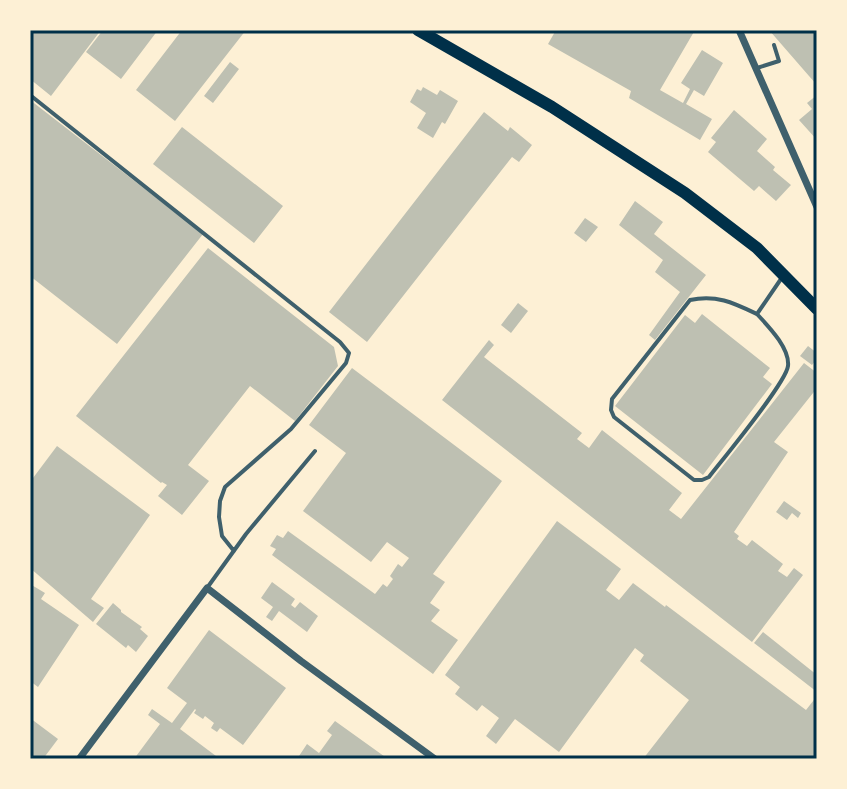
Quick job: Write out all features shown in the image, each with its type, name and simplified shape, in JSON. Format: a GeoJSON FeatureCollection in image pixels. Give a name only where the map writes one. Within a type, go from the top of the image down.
{"type":"FeatureCollection","features":[{"type":"Feature","properties":{"kind":"main road"},"geometry":{"type":"LineString","coordinates":[[418,30],[552,107],[685,193],[757,248],[817,309]]}},
{"type":"Feature","properties":{"kind":"street"},"geometry":{"type":"LineString","coordinates":[[739,30],[817,207]]}},
{"type":"Feature","properties":{"kind":"street"},"geometry":{"type":"LineString","coordinates":[[79,759],[207,588],[435,759]]}},
{"type":"Feature","properties":{"kind":"lane"},"geometry":{"type":"LineString","coordinates":[[755,69],[779,61],[774,45]]}},
{"type":"Feature","properties":{"kind":"lane"},"geometry":{"type":"LineString","coordinates":[[30,95],[340,342],[349,353],[346,363],[291,429],[225,487],[219,517],[222,536],[234,551]]}},
{"type":"Feature","properties":{"kind":"lane"},"geometry":{"type":"LineString","coordinates":[[757,314],[784,274]]}},
{"type":"Feature","properties":{"kind":"lane"},"geometry":{"type":"LineString","coordinates":[[690,300],[728,300],[757,314],[784,350],[788,367],[775,391],[709,477],[694,480],[614,417],[612,399],[690,300]]}},
{"type":"Feature","properties":{"kind":"lane"},"geometry":{"type":"LineString","coordinates":[[207,588],[246,534],[315,451]]}},
{"type":"Feature","properties":{"kind":"building"},"geometry":{"type":"Polygon","coordinates":[[[30,30],[101,30],[51,96],[30,79],[30,30]]]}},
{"type":"Feature","properties":{"kind":"building"},"geometry":{"type":"Polygon","coordinates":[[[103,30],[158,30],[121,79],[86,52],[103,30]]]}},
{"type":"Feature","properties":{"kind":"building"},"geometry":{"type":"Polygon","coordinates":[[[182,30],[246,30],[175,121],[136,90],[182,30]]]}},
{"type":"Feature","properties":{"kind":"building"},"geometry":{"type":"Polygon","coordinates":[[[556,30],[695,30],[660,90],[683,103],[690,89],[681,83],[702,50],[723,63],[704,96],[694,90],[686,104],[712,119],[700,140],[629,98],[631,91],[548,44],[556,30]]]}},
{"type":"Feature","properties":{"kind":"building"},"geometry":{"type":"Polygon","coordinates":[[[769,30],[817,30],[817,85],[809,76],[769,30]]]}},
{"type":"Feature","properties":{"kind":"building"},"geometry":{"type":"Polygon","coordinates":[[[230,62],[239,69],[213,103],[204,96],[230,62]]]}},
{"type":"Feature","properties":{"kind":"building"},"geometry":{"type":"Polygon","coordinates":[[[423,87],[437,95],[440,90],[458,101],[433,138],[417,128],[426,113],[410,102],[417,89],[421,91],[423,87]]]}},
{"type":"Feature","properties":{"kind":"building"},"geometry":{"type":"Polygon","coordinates":[[[817,95],[817,140],[799,120],[812,109],[807,103],[817,95]]]}},
{"type":"Feature","properties":{"kind":"building"},"geometry":{"type":"Polygon","coordinates":[[[30,100],[203,234],[117,344],[30,276],[30,100]]]}},
{"type":"Feature","properties":{"kind":"building"},"geometry":{"type":"Polygon","coordinates":[[[734,110],[767,139],[757,151],[791,185],[776,201],[759,186],[754,191],[708,152],[716,142],[711,138],[734,110]]]}},
{"type":"Feature","properties":{"kind":"building"},"geometry":{"type":"Polygon","coordinates":[[[484,112],[532,145],[519,162],[512,157],[367,342],[329,312],[484,112]]]}},
{"type":"Feature","properties":{"kind":"building"},"geometry":{"type":"Polygon","coordinates":[[[182,127],[283,206],[254,243],[153,164],[182,127]]]}},
{"type":"Feature","properties":{"kind":"building"},"geometry":{"type":"Polygon","coordinates":[[[635,201],[663,222],[654,234],[706,275],[655,340],[649,335],[680,292],[655,272],[663,260],[619,225],[635,201]]]}},
{"type":"Feature","properties":{"kind":"building"},"geometry":{"type":"Polygon","coordinates":[[[585,218],[598,227],[586,242],[574,233],[585,218]]]}},
{"type":"Feature","properties":{"kind":"building"},"geometry":{"type":"Polygon","coordinates":[[[208,248],[334,347],[338,366],[295,421],[250,386],[188,465],[209,481],[182,515],[158,496],[167,485],[76,416],[208,248]]]}},
{"type":"Feature","properties":{"kind":"building"},"geometry":{"type":"Polygon","coordinates":[[[518,303],[528,311],[511,333],[501,325],[518,303]]]}},
{"type":"Feature","properties":{"kind":"building"},"geometry":{"type":"Polygon","coordinates":[[[702,314],[770,368],[763,377],[772,384],[703,475],[615,406],[685,315],[695,323],[702,314]]]}},
{"type":"Feature","properties":{"kind":"building"},"geometry":{"type":"Polygon","coordinates":[[[489,340],[494,345],[484,357],[582,433],[577,439],[589,448],[602,430],[682,493],[669,510],[681,519],[804,363],[817,373],[817,388],[774,442],[788,452],[734,532],[739,536],[737,539],[747,546],[752,540],[783,564],[778,571],[787,577],[794,568],[803,575],[752,642],[442,400],[489,340]]]}},
{"type":"Feature","properties":{"kind":"building"},"geometry":{"type":"Polygon","coordinates":[[[808,346],[817,353],[812,365],[800,356],[808,346]]]}},
{"type":"Feature","properties":{"kind":"building"},"geometry":{"type":"Polygon","coordinates":[[[352,368],[502,481],[433,574],[445,582],[430,603],[440,610],[431,621],[458,640],[433,674],[272,555],[276,549],[270,546],[277,535],[283,538],[288,531],[375,594],[383,584],[387,587],[398,564],[402,567],[409,558],[387,542],[371,562],[303,511],[346,453],[309,425],[352,368]]]}},
{"type":"Feature","properties":{"kind":"building"},"geometry":{"type":"Polygon","coordinates":[[[57,446],[150,515],[91,599],[104,608],[93,622],[30,568],[30,482],[57,446]]]}},
{"type":"Feature","properties":{"kind":"building"},"geometry":{"type":"Polygon","coordinates":[[[784,501],[801,513],[798,518],[792,513],[787,520],[776,512],[784,501]]]}},
{"type":"Feature","properties":{"kind":"building"},"geometry":{"type":"Polygon","coordinates":[[[557,521],[621,569],[606,590],[619,600],[633,583],[806,710],[817,696],[817,759],[643,759],[689,700],[640,661],[644,655],[635,648],[559,752],[515,719],[496,744],[486,736],[499,718],[482,705],[477,711],[455,694],[460,687],[445,675],[557,521]]]}},
{"type":"Feature","properties":{"kind":"building"},"geometry":{"type":"Polygon","coordinates":[[[272,582],[295,599],[291,605],[295,608],[300,602],[318,616],[307,632],[279,611],[272,621],[266,617],[273,607],[261,598],[272,582]]]}},
{"type":"Feature","properties":{"kind":"building"},"geometry":{"type":"Polygon","coordinates":[[[30,584],[45,593],[41,599],[79,625],[38,687],[30,681],[30,584]]]}},
{"type":"Feature","properties":{"kind":"building"},"geometry":{"type":"Polygon","coordinates":[[[113,603],[142,627],[140,629],[148,636],[136,652],[128,645],[126,648],[96,624],[113,603]]]}},
{"type":"Feature","properties":{"kind":"building"},"geometry":{"type":"Polygon","coordinates":[[[209,630],[286,688],[243,745],[220,728],[217,732],[211,728],[214,723],[194,713],[195,709],[180,729],[220,759],[134,759],[160,724],[148,715],[152,709],[172,723],[187,703],[167,688],[209,630]]]}},
{"type":"Feature","properties":{"kind":"building"},"geometry":{"type":"Polygon","coordinates":[[[763,632],[817,675],[817,692],[754,643],[763,632]]]}},
{"type":"Feature","properties":{"kind":"building"},"geometry":{"type":"Polygon","coordinates":[[[30,718],[58,739],[43,759],[30,759],[30,718]]]}},
{"type":"Feature","properties":{"kind":"building"},"geometry":{"type":"Polygon","coordinates":[[[335,721],[388,759],[297,759],[307,744],[319,753],[332,735],[327,731],[335,721]]]}}]}
